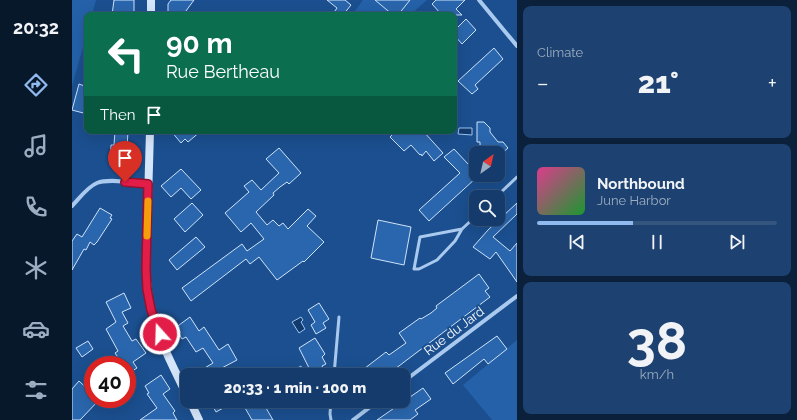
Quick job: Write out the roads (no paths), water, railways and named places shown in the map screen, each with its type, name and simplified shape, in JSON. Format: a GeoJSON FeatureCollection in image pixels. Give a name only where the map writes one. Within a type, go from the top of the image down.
{"type":"FeatureCollection","features":[{"type":"Feature","properties":{"kind":"street"},"geometry":{"type":"LineString","coordinates":[[150,0],[151,12]]}},
{"type":"Feature","properties":{"kind":"street"},"geometry":{"type":"LineString","coordinates":[[479,0],[517,46]]}},
{"type":"Feature","properties":{"kind":"street"},"geometry":{"type":"LineString","coordinates":[[150,134],[146,269],[147,289],[151,310],[157,328],[180,382]]}},
{"type":"Feature","properties":{"kind":"street"},"geometry":{"type":"LineString","coordinates":[[72,206],[97,183],[103,181],[148,184]]}},
{"type":"Feature","properties":{"kind":"street","name":"Rue du Jard"},"geometry":{"type":"LineString","coordinates":[[410,377],[517,296]]}},
{"type":"Feature","properties":{"kind":"street"},"geometry":{"type":"LineString","coordinates":[[193,408],[199,420]]}},
{"type":"Feature","properties":{"kind":"street"},"geometry":{"type":"LineString","coordinates":[[353,420],[369,408]]}},
{"type":"Feature","properties":{"kind":"lane"},"geometry":{"type":"LineString","coordinates":[[503,190],[517,177]]}},
{"type":"Feature","properties":{"kind":"lane"},"geometry":{"type":"LineString","coordinates":[[462,229],[420,237],[414,269],[419,269],[437,260],[455,241],[462,229],[469,222]]}},
{"type":"Feature","properties":{"kind":"lane"},"geometry":{"type":"LineString","coordinates":[[335,368],[340,317]]}},
{"type":"Feature","properties":{"kind":"lane"},"geometry":{"type":"LineString","coordinates":[[330,408],[331,420]]}}]}
